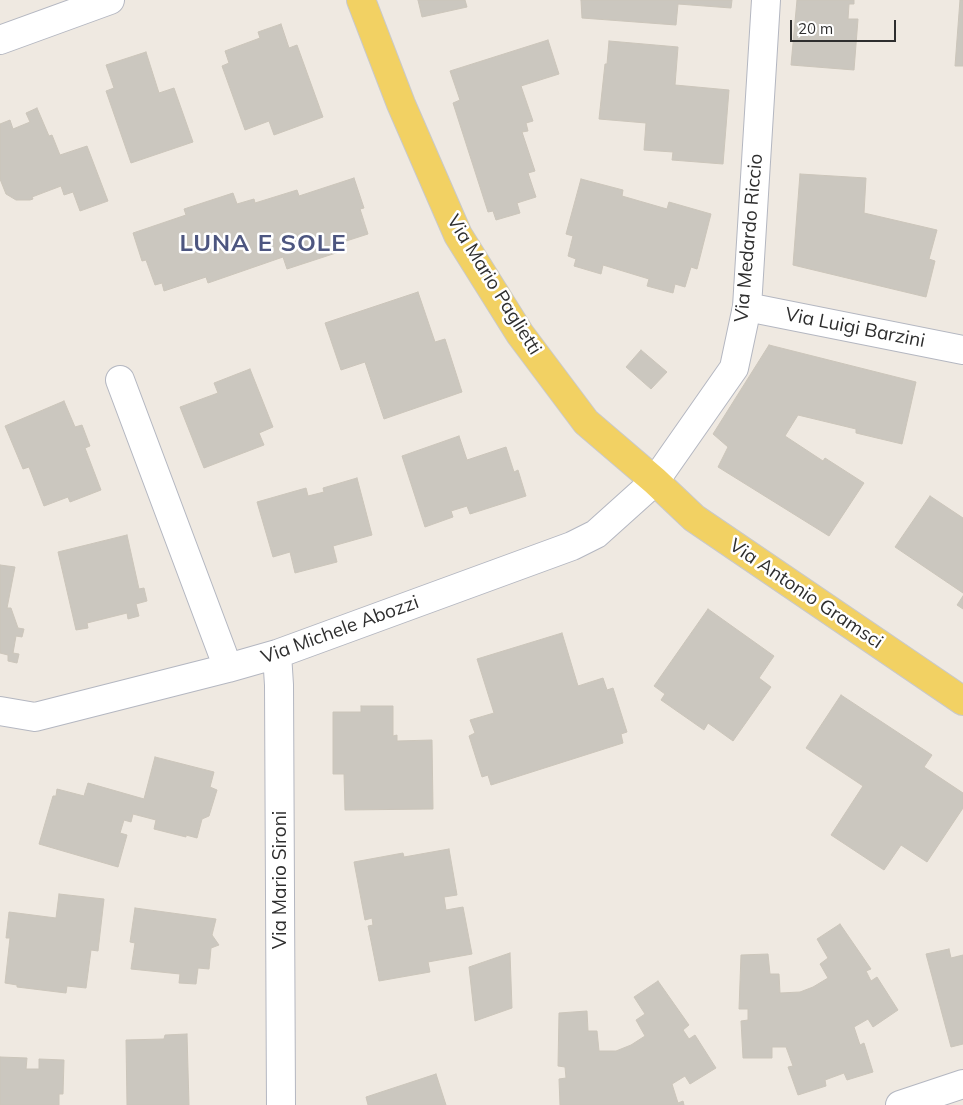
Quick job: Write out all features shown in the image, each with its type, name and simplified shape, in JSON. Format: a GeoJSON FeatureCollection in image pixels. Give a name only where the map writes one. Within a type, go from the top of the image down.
{"type":"FeatureCollection","features":[{"type":"Feature","properties":{"kind":"main road","name":"Via Mario Paglietti"},"geometry":{"type":"LineString","coordinates":[[361,0],[401,104],[458,235],[520,334],[586,422],[655,481]]}},
{"type":"Feature","properties":{"kind":"main road","name":"Via Antonio Gramsci"},"geometry":{"type":"LineString","coordinates":[[655,481],[694,518],[963,701]]}},
{"type":"Feature","properties":{"kind":"street"},"geometry":{"type":"LineString","coordinates":[[0,40],[110,0]]}},
{"type":"Feature","properties":{"kind":"street","name":"Via Medardo Riccio"},"geometry":{"type":"LineString","coordinates":[[655,481],[734,368],[747,307],[766,0]]}},
{"type":"Feature","properties":{"kind":"street","name":"Via Luigi Barzini"},"geometry":{"type":"LineString","coordinates":[[747,307],[963,350]]}},
{"type":"Feature","properties":{"kind":"street"},"geometry":{"type":"LineString","coordinates":[[120,380],[228,668]]}},
{"type":"Feature","properties":{"kind":"street","name":"Via Michele Abozzi"},"geometry":{"type":"LineString","coordinates":[[0,711],[35,717],[277,654],[572,546],[596,534],[655,481]]}},
{"type":"Feature","properties":{"kind":"street","name":"Via Mario Sironi"},"geometry":{"type":"LineString","coordinates":[[277,654],[279,685],[281,1105]]}},
{"type":"Feature","properties":{"kind":"street"},"geometry":{"type":"LineString","coordinates":[[900,1105],[963,1084]]}},
{"type":"Feature","properties":{"kind":"building"},"geometry":{"type":"Polygon","coordinates":[[[418,0],[465,0],[467,7],[422,17],[418,0]]]}},
{"type":"Feature","properties":{"kind":"building"},"geometry":{"type":"Polygon","coordinates":[[[581,0],[732,0],[731,8],[678,4],[676,25],[582,18],[581,0]]]}},
{"type":"Feature","properties":{"kind":"building"},"geometry":{"type":"Polygon","coordinates":[[[797,0],[854,0],[854,4],[849,4],[848,19],[858,19],[854,70],[791,65],[797,0]]]}},
{"type":"Feature","properties":{"kind":"building"},"geometry":{"type":"Polygon","coordinates":[[[960,0],[963,0],[963,66],[955,66],[960,0]]]}},
{"type":"Feature","properties":{"kind":"building"},"geometry":{"type":"Polygon","coordinates":[[[281,24],[289,48],[297,45],[323,117],[274,135],[269,121],[245,130],[222,66],[229,63],[225,51],[260,38],[258,32],[281,24]]]}},
{"type":"Feature","properties":{"kind":"building"},"geometry":{"type":"Polygon","coordinates":[[[548,40],[559,74],[521,86],[533,121],[526,123],[528,131],[522,132],[535,171],[528,173],[536,197],[517,203],[520,213],[496,220],[493,211],[488,212],[453,103],[460,100],[450,71],[548,40]]]}},
{"type":"Feature","properties":{"kind":"building"},"geometry":{"type":"Polygon","coordinates":[[[609,41],[678,47],[675,85],[729,90],[723,164],[672,160],[673,152],[644,150],[646,123],[599,119],[609,41]]]}},
{"type":"Feature","properties":{"kind":"building"},"geometry":{"type":"Polygon","coordinates":[[[146,52],[159,93],[174,88],[193,142],[131,163],[106,91],[114,88],[106,65],[146,52]]]}},
{"type":"Feature","properties":{"kind":"building"},"geometry":{"type":"Polygon","coordinates":[[[37,108],[49,136],[52,135],[60,155],[87,146],[108,201],[80,211],[73,192],[64,195],[61,186],[32,197],[33,199],[30,200],[16,200],[6,194],[0,179],[0,124],[10,120],[13,129],[30,122],[26,113],[37,108]]]}},
{"type":"Feature","properties":{"kind":"building"},"geometry":{"type":"Polygon","coordinates":[[[800,174],[866,178],[864,213],[937,230],[929,259],[935,261],[926,297],[793,265],[800,174]]]}},
{"type":"Feature","properties":{"kind":"building"},"geometry":{"type":"Polygon","coordinates":[[[354,178],[364,208],[360,209],[368,234],[340,243],[342,251],[287,269],[283,257],[208,283],[206,277],[164,291],[162,283],[155,285],[146,260],[142,261],[133,233],[186,215],[184,209],[233,193],[237,204],[254,199],[255,203],[297,190],[299,196],[354,178]]]}},
{"type":"Feature","properties":{"kind":"building"},"geometry":{"type":"Polygon","coordinates":[[[581,179],[623,190],[622,196],[667,209],[669,202],[711,214],[697,269],[691,267],[685,287],[675,284],[673,293],[647,286],[649,279],[603,265],[601,274],[574,266],[576,259],[568,256],[573,236],[566,234],[581,179]]]}},
{"type":"Feature","properties":{"kind":"building"},"geometry":{"type":"Polygon","coordinates":[[[418,292],[435,342],[445,339],[462,392],[384,419],[365,362],[341,370],[325,323],[418,292]]]}},
{"type":"Feature","properties":{"kind":"building"},"geometry":{"type":"Polygon","coordinates":[[[769,345],[916,382],[902,444],[856,433],[856,429],[798,415],[785,436],[823,461],[825,458],[864,483],[829,536],[718,467],[728,447],[713,434],[769,345]]]}},
{"type":"Feature","properties":{"kind":"building"},"geometry":{"type":"Polygon","coordinates":[[[641,350],[667,372],[651,389],[626,367],[641,350]]]}},
{"type":"Feature","properties":{"kind":"building"},"geometry":{"type":"Polygon","coordinates":[[[250,369],[273,427],[259,433],[264,445],[204,468],[180,407],[218,393],[214,383],[250,369]]]}},
{"type":"Feature","properties":{"kind":"building"},"geometry":{"type":"Polygon","coordinates":[[[64,401],[75,427],[82,425],[90,446],[85,448],[101,490],[70,502],[68,497],[44,506],[29,467],[23,469],[5,426],[64,401]]]}},
{"type":"Feature","properties":{"kind":"building"},"geometry":{"type":"Polygon","coordinates":[[[459,436],[467,460],[506,447],[514,472],[518,470],[526,496],[470,514],[467,506],[451,511],[453,517],[425,527],[402,456],[459,436]]]}},
{"type":"Feature","properties":{"kind":"building"},"geometry":{"type":"Polygon","coordinates":[[[357,478],[372,535],[333,546],[337,562],[295,573],[290,552],[273,557],[257,502],[306,488],[308,496],[324,492],[323,488],[357,478]]]}},
{"type":"Feature","properties":{"kind":"building"},"geometry":{"type":"Polygon","coordinates":[[[930,496],[963,518],[963,593],[895,547],[930,496]]]}},
{"type":"Feature","properties":{"kind":"building"},"geometry":{"type":"Polygon","coordinates":[[[127,535],[139,589],[144,588],[147,601],[136,604],[139,616],[128,619],[127,613],[87,623],[88,628],[76,630],[58,552],[127,535]]]}},
{"type":"Feature","properties":{"kind":"building"},"geometry":{"type":"Polygon","coordinates":[[[0,565],[15,567],[7,608],[11,608],[18,628],[24,629],[22,637],[16,636],[13,653],[19,654],[17,663],[8,661],[8,655],[0,653],[0,565]]]}},
{"type":"Feature","properties":{"kind":"building"},"geometry":{"type":"Polygon","coordinates":[[[963,596],[963,609],[957,605],[963,596]]]}},
{"type":"Feature","properties":{"kind":"building"},"geometry":{"type":"Polygon","coordinates":[[[708,609],[774,656],[759,678],[771,687],[733,741],[708,723],[704,730],[661,700],[665,694],[654,686],[708,609]]]}},
{"type":"Feature","properties":{"kind":"building"},"geometry":{"type":"Polygon","coordinates":[[[562,633],[578,686],[603,678],[607,690],[613,688],[627,732],[621,734],[623,743],[491,785],[488,775],[482,777],[469,736],[475,733],[470,720],[494,713],[477,659],[562,633]]]}},
{"type":"Feature","properties":{"kind":"building"},"geometry":{"type":"Polygon","coordinates":[[[841,695],[932,755],[924,767],[963,793],[963,808],[927,862],[901,845],[884,870],[831,835],[863,786],[806,748],[841,695]]]}},
{"type":"Feature","properties":{"kind":"building"},"geometry":{"type":"Polygon","coordinates":[[[361,706],[393,706],[393,736],[397,735],[397,741],[432,740],[433,809],[345,810],[344,774],[333,774],[333,712],[361,712],[361,706]]]}},
{"type":"Feature","properties":{"kind":"building"},"geometry":{"type":"Polygon","coordinates":[[[155,757],[214,772],[210,787],[217,790],[209,816],[202,819],[197,838],[154,829],[156,820],[133,814],[131,822],[124,820],[120,833],[127,835],[118,867],[39,844],[53,796],[56,796],[57,789],[84,796],[88,783],[144,799],[155,757]]]}},
{"type":"Feature","properties":{"kind":"building"},"geometry":{"type":"Polygon","coordinates":[[[449,849],[457,895],[444,897],[446,910],[463,907],[472,954],[428,962],[430,972],[379,981],[368,926],[373,925],[372,918],[365,920],[354,862],[403,853],[404,857],[449,849]]]}},
{"type":"Feature","properties":{"kind":"building"},"geometry":{"type":"Polygon","coordinates":[[[59,894],[104,899],[98,951],[91,950],[86,988],[67,986],[66,993],[17,987],[17,985],[5,983],[10,938],[6,938],[9,912],[56,918],[59,894]]]}},
{"type":"Feature","properties":{"kind":"building"},"geometry":{"type":"Polygon","coordinates":[[[135,908],[216,919],[212,935],[219,945],[211,948],[209,969],[198,968],[196,984],[179,983],[180,974],[131,969],[135,943],[130,942],[135,908]]]}},
{"type":"Feature","properties":{"kind":"building"},"geometry":{"type":"Polygon","coordinates":[[[840,924],[871,969],[866,971],[871,981],[877,977],[898,1010],[873,1027],[868,1019],[854,1027],[860,1045],[864,1043],[873,1072],[847,1080],[844,1073],[825,1080],[826,1086],[798,1095],[788,1067],[793,1066],[786,1047],[772,1047],[772,1058],[743,1058],[741,1021],[748,1020],[748,1009],[739,1009],[741,955],[768,954],[770,974],[779,974],[780,993],[800,992],[828,978],[820,964],[828,958],[817,939],[840,924]]]}},
{"type":"Feature","properties":{"kind":"building"},"geometry":{"type":"Polygon","coordinates":[[[949,949],[951,958],[963,955],[963,1044],[951,1047],[926,954],[949,949]]]}},
{"type":"Feature","properties":{"kind":"building"},"geometry":{"type":"Polygon","coordinates":[[[510,953],[512,1008],[475,1021],[469,967],[510,953]]]}},
{"type":"Feature","properties":{"kind":"building"},"geometry":{"type":"Polygon","coordinates":[[[658,981],[689,1025],[683,1030],[689,1039],[695,1035],[716,1068],[690,1084],[685,1076],[672,1084],[678,1103],[683,1101],[684,1105],[560,1105],[559,1079],[566,1078],[565,1067],[558,1066],[559,1013],[587,1011],[588,1031],[597,1031],[599,1051],[616,1051],[631,1045],[645,1036],[636,1020],[645,1014],[634,997],[658,981]]]}},
{"type":"Feature","properties":{"kind":"building"},"geometry":{"type":"Polygon","coordinates":[[[187,1034],[189,1105],[127,1105],[126,1040],[164,1039],[165,1035],[187,1034]]]}},
{"type":"Feature","properties":{"kind":"building"},"geometry":{"type":"Polygon","coordinates":[[[0,1057],[27,1058],[26,1069],[39,1069],[39,1059],[64,1060],[63,1094],[59,1094],[59,1105],[0,1105],[0,1057]]]}},
{"type":"Feature","properties":{"kind":"building"},"geometry":{"type":"Polygon","coordinates":[[[436,1074],[446,1105],[368,1105],[366,1097],[436,1074]]]}},
{"type":"Feature","properties":{"kind":"district","name":"LUNA E SOLE"},"geometry":{"type":"Point","coordinates":[263,244]}}]}
